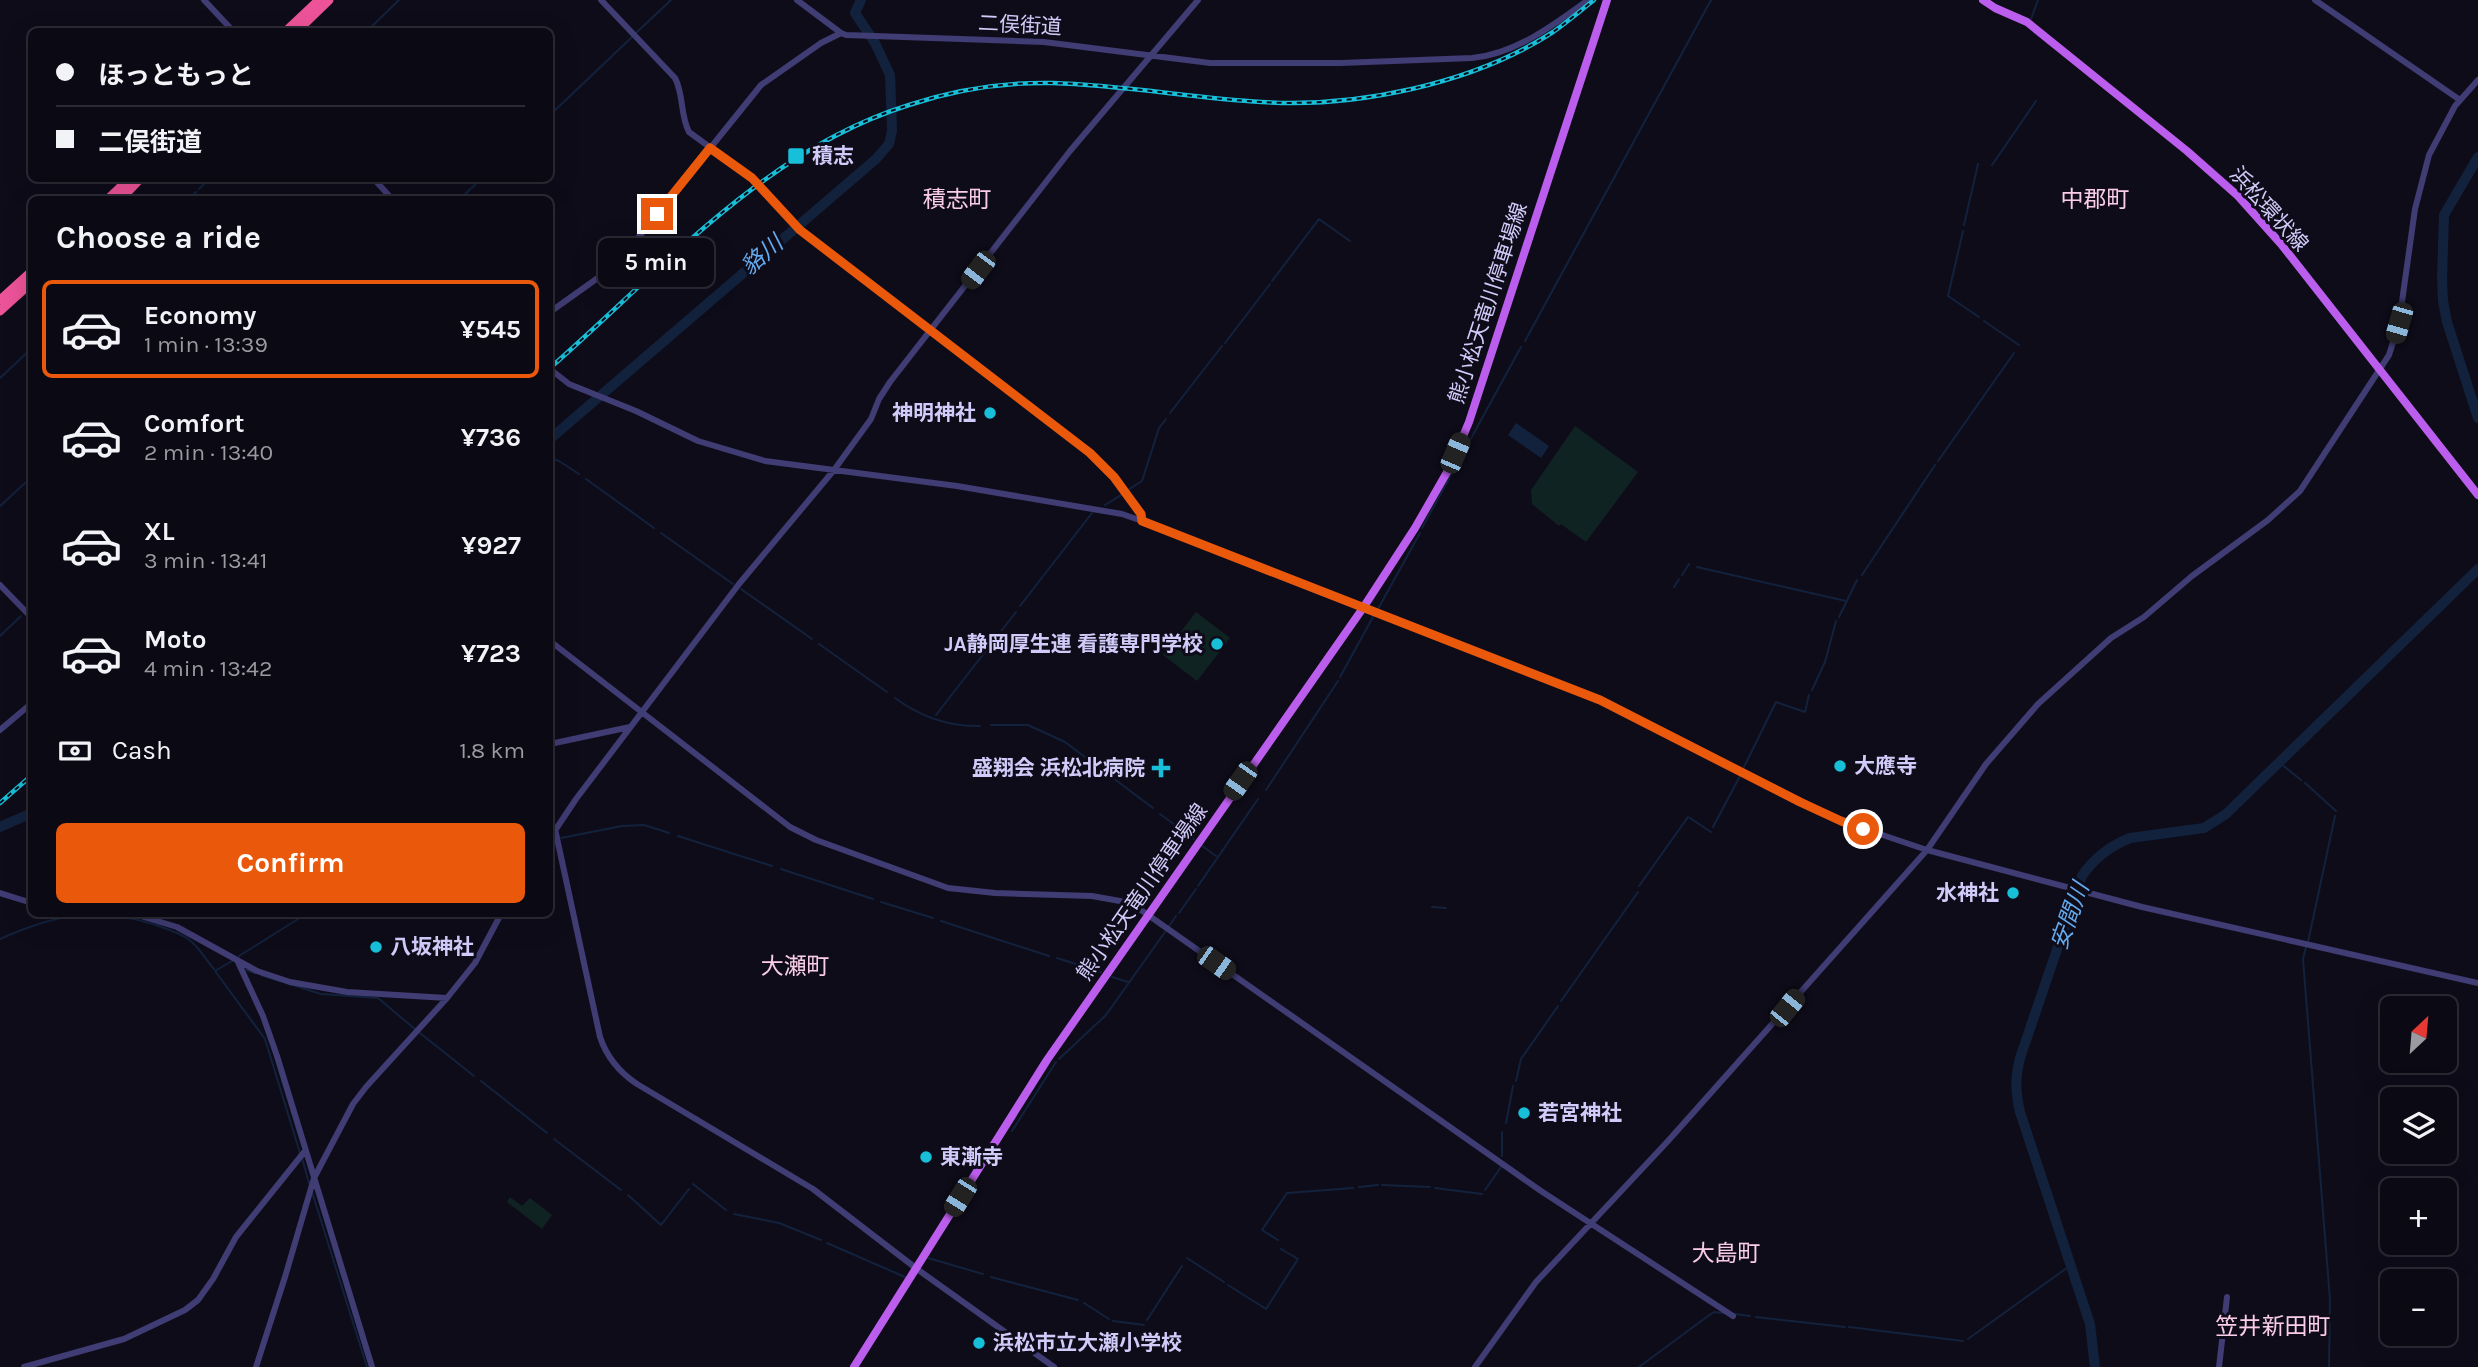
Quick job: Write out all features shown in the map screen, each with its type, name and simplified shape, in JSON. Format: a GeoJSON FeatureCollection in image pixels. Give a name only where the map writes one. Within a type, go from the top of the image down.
{"type":"FeatureCollection","features":[{"type":"Feature","properties":{"kind":"highway"},"geometry":{"type":"LineString","coordinates":[[289,28],[319,0]]}},
{"type":"Feature","properties":{"kind":"highway"},"geometry":{"type":"LineString","coordinates":[[300,28],[329,0]]}},
{"type":"Feature","properties":{"kind":"highway"},"geometry":{"type":"LineString","coordinates":[[111,196],[126,182]]}},
{"type":"Feature","properties":{"kind":"highway"},"geometry":{"type":"LineString","coordinates":[[124,196],[137,182]]}},
{"type":"Feature","properties":{"kind":"highway"},"geometry":{"type":"LineString","coordinates":[[0,300],[28,275]]}},
{"type":"Feature","properties":{"kind":"highway"},"geometry":{"type":"LineString","coordinates":[[0,311],[28,286]]}},
{"type":"Feature","properties":{"kind":"main road","name":"熊小松天竜川停車場線"},"geometry":{"type":"LineString","coordinates":[[854,1367],[1047,1060],[1363,608],[1450,467],[1468,422],[1607,0]]}},
{"type":"Feature","properties":{"kind":"main road","name":"浜松環状線"},"geometry":{"type":"LineString","coordinates":[[1983,0],[2027,22],[2225,183],[2281,244],[2478,495]]}},
{"type":"Feature","properties":{"kind":"street"},"geometry":{"type":"LineString","coordinates":[[204,0],[230,28]]}},
{"type":"Feature","properties":{"kind":"street"},"geometry":{"type":"LineString","coordinates":[[601,0],[675,78],[680,88],[684,123],[689,132],[752,178],[800,230],[1090,453],[1114,477],[1141,514],[1142,521]]}},
{"type":"Feature","properties":{"kind":"street"},"geometry":{"type":"LineString","coordinates":[[553,310],[621,259],[761,85],[821,43],[841,33],[797,0]]}},
{"type":"Feature","properties":{"kind":"street"},"geometry":{"type":"LineString","coordinates":[[553,833],[738,584],[834,470],[871,419],[881,395],[1070,151],[1198,0]]}},
{"type":"Feature","properties":{"kind":"street","name":"二俣街道"},"geometry":{"type":"LineString","coordinates":[[841,33],[1044,42],[1210,63],[1488,57],[1543,31],[1588,0]]}},
{"type":"Feature","properties":{"kind":"street"},"geometry":{"type":"LineString","coordinates":[[2315,0],[2460,100]]}},
{"type":"Feature","properties":{"kind":"street"},"geometry":{"type":"LineString","coordinates":[[1475,1367],[1525,1296],[1703,1104],[1927,850],[1980,772],[2038,704],[2111,638],[2144,617],[2192,576],[2268,520],[2300,491],[2389,355],[2399,323],[2423,173],[2437,135],[2460,100],[2478,80]]}},
{"type":"Feature","properties":{"kind":"street"},"geometry":{"type":"LineString","coordinates":[[377,182],[389,196]]}},
{"type":"Feature","properties":{"kind":"street"},"geometry":{"type":"LineString","coordinates":[[553,371],[569,384],[721,450],[765,461],[957,486],[1110,512],[1142,521],[1600,700],[1841,821],[1927,850],[2082,891],[2478,983]]}},
{"type":"Feature","properties":{"kind":"street"},"geometry":{"type":"LineString","coordinates":[[0,585],[28,614]]}},
{"type":"Feature","properties":{"kind":"street"},"geometry":{"type":"LineString","coordinates":[[553,643],[795,830],[816,840],[948,888],[995,893],[1092,896],[1131,904],[1590,1225],[1733,1316]]}},
{"type":"Feature","properties":{"kind":"street"},"geometry":{"type":"LineString","coordinates":[[0,730],[28,706]]}},
{"type":"Feature","properties":{"kind":"street"},"geometry":{"type":"LineString","coordinates":[[553,743],[630,727]]}},
{"type":"Feature","properties":{"kind":"street"},"geometry":{"type":"LineString","coordinates":[[555,829],[600,1037],[604,1050],[617,1068],[636,1084],[813,1189],[917,1269],[1054,1367]]}},
{"type":"Feature","properties":{"kind":"street"},"geometry":{"type":"LineString","coordinates":[[0,893],[28,901]]}},
{"type":"Feature","properties":{"kind":"street"},"geometry":{"type":"LineString","coordinates":[[143,917],[183,930],[238,962],[275,978],[346,992],[447,998]]}},
{"type":"Feature","properties":{"kind":"street"},"geometry":{"type":"LineString","coordinates":[[256,1367],[313,1180],[353,1104],[447,998],[475,962],[499,917]]}},
{"type":"Feature","properties":{"kind":"street"},"geometry":{"type":"LineString","coordinates":[[238,962],[263,1016],[303,1153],[372,1367]]}},
{"type":"Feature","properties":{"kind":"street"},"geometry":{"type":"LineString","coordinates":[[24,1367],[124,1339],[185,1310],[198,1300],[236,1237],[303,1153]]}},
{"type":"Feature","properties":{"kind":"street"},"geometry":{"type":"LineString","coordinates":[[2219,1367],[2227,1297]]}},
{"type":"Feature","properties":{"kind":"green space"},"geometry":{"type":"Polygon","coordinates":[[[1575,426],[1638,472],[1586,542],[1561,524],[1559,526],[1532,504],[1531,490],[1575,426]]]}},
{"type":"Feature","properties":{"kind":"green space"},"geometry":{"type":"Polygon","coordinates":[[[1196,612],[1230,638],[1197,681],[1163,655],[1196,612]]]}},
{"type":"Feature","properties":{"kind":"green space"},"geometry":{"type":"Polygon","coordinates":[[[510,1197],[522,1206],[530,1198],[552,1215],[542,1229],[507,1202],[510,1197]]]}},
{"type":"Feature","properties":{"kind":"water"},"geometry":{"type":"Polygon","coordinates":[[[1516,423],[1549,446],[1541,458],[1508,435],[1516,423]]]}},
{"type":"Feature","properties":{"kind":"waterway"},"geometry":{"type":"LineString","coordinates":[[370,28],[399,0]]}},
{"type":"Feature","properties":{"kind":"waterway"},"geometry":{"type":"LineString","coordinates":[[636,33],[671,0]]}},
{"type":"Feature","properties":{"kind":"waterway","name":"貉川"},"geometry":{"type":"LineString","coordinates":[[553,436],[876,159],[889,144],[892,131],[890,75],[875,43],[855,13],[861,0]]}},
{"type":"Feature","properties":{"kind":"waterway"},"geometry":{"type":"LineString","coordinates":[[1525,341],[1711,0]]}},
{"type":"Feature","properties":{"kind":"waterway"},"geometry":{"type":"LineString","coordinates":[[2031,19],[2038,0]]}},
{"type":"Feature","properties":{"kind":"waterway"},"geometry":{"type":"LineString","coordinates":[[553,112],[632,37]]}},
{"type":"Feature","properties":{"kind":"waterway"},"geometry":{"type":"LineString","coordinates":[[1992,165],[2036,101]]}},
{"type":"Feature","properties":{"kind":"waterway"},"geometry":{"type":"LineString","coordinates":[[2478,157],[2444,215],[2442,279],[2447,322],[2478,418]]}},
{"type":"Feature","properties":{"kind":"waterway"},"geometry":{"type":"LineString","coordinates":[[1964,225],[1978,164]]}},
{"type":"Feature","properties":{"kind":"waterway"},"geometry":{"type":"LineString","coordinates":[[199,189],[206,182]]}},
{"type":"Feature","properties":{"kind":"waterway"},"geometry":{"type":"LineString","coordinates":[[463,196],[478,182]]}},
{"type":"Feature","properties":{"kind":"waterway"},"geometry":{"type":"LineString","coordinates":[[192,196],[196,192]]}},
{"type":"Feature","properties":{"kind":"waterway"},"geometry":{"type":"LineString","coordinates":[[1272,281],[1319,219],[1350,241]]}},
{"type":"Feature","properties":{"kind":"waterway"},"geometry":{"type":"LineString","coordinates":[[1963,231],[1948,296],[1979,317]]}},
{"type":"Feature","properties":{"kind":"waterway"},"geometry":{"type":"LineString","coordinates":[[1225,343],[1270,284]]}},
{"type":"Feature","properties":{"kind":"waterway"},"geometry":{"type":"LineString","coordinates":[[1984,321],[2019,345]]}},
{"type":"Feature","properties":{"kind":"waterway"},"geometry":{"type":"LineString","coordinates":[[1170,413],[1222,346]]}},
{"type":"Feature","properties":{"kind":"waterway"},"geometry":{"type":"LineString","coordinates":[[1422,528],[1521,347]]}},
{"type":"Feature","properties":{"kind":"waterway"},"geometry":{"type":"LineString","coordinates":[[0,378],[28,352]]}},
{"type":"Feature","properties":{"kind":"waterway"},"geometry":{"type":"LineString","coordinates":[[1938,461],[2014,353]]}},
{"type":"Feature","properties":{"kind":"waterway"},"geometry":{"type":"LineString","coordinates":[[1128,490],[1142,481],[1159,428],[1166,419]]}},
{"type":"Feature","properties":{"kind":"waterway"},"geometry":{"type":"LineString","coordinates":[[553,459],[579,474]]}},
{"type":"Feature","properties":{"kind":"waterway"},"geometry":{"type":"LineString","coordinates":[[1862,575],[1935,465]]}},
{"type":"Feature","properties":{"kind":"waterway"},"geometry":{"type":"LineString","coordinates":[[586,479],[654,528]]}},
{"type":"Feature","properties":{"kind":"waterway"},"geometry":{"type":"LineString","coordinates":[[0,506],[25,483]]}},
{"type":"Feature","properties":{"kind":"waterway"},"geometry":{"type":"LineString","coordinates":[[1105,505],[1121,495]]}},
{"type":"Feature","properties":{"kind":"waterway"},"geometry":{"type":"LineString","coordinates":[[1020,606],[1092,513]]}},
{"type":"Feature","properties":{"kind":"waterway"},"geometry":{"type":"LineString","coordinates":[[661,533],[733,584]]}},
{"type":"Feature","properties":{"kind":"waterway"},"geometry":{"type":"LineString","coordinates":[[1378,609],[1420,533]]}},
{"type":"Feature","properties":{"kind":"waterway"},"geometry":{"type":"LineString","coordinates":[[1682,575],[1689,564]]}},
{"type":"Feature","properties":{"kind":"waterway"},"geometry":{"type":"LineString","coordinates":[[1697,567],[1846,601]]}},
{"type":"Feature","properties":{"kind":"waterway","name":"安間川"},"geometry":{"type":"LineString","coordinates":[[2095,1367],[2090,1324],[2020,1112],[2017,1090],[2021,1055],[2082,876],[2103,853],[2130,838],[2204,828],[2226,814],[2478,569]]}},
{"type":"Feature","properties":{"kind":"waterway"},"geometry":{"type":"LineString","coordinates":[[1674,587],[1679,579]]}},
{"type":"Feature","properties":{"kind":"waterway"},"geometry":{"type":"LineString","coordinates":[[1839,617],[1857,580]]}},
{"type":"Feature","properties":{"kind":"waterway"},"geometry":{"type":"LineString","coordinates":[[741,589],[812,639]]}},
{"type":"Feature","properties":{"kind":"waterway"},"geometry":{"type":"LineString","coordinates":[[936,715],[1016,612]]}},
{"type":"Feature","properties":{"kind":"waterway"},"geometry":{"type":"LineString","coordinates":[[0,636],[21,616]]}},
{"type":"Feature","properties":{"kind":"waterway"},"geometry":{"type":"LineString","coordinates":[[1340,677],[1373,617]]}},
{"type":"Feature","properties":{"kind":"waterway"},"geometry":{"type":"LineString","coordinates":[[1812,690],[1825,662],[1836,621]]}},
{"type":"Feature","properties":{"kind":"waterway"},"geometry":{"type":"LineString","coordinates":[[819,644],[887,692]]}},
{"type":"Feature","properties":{"kind":"waterway"},"geometry":{"type":"LineString","coordinates":[[1266,790],[1338,681]]}},
{"type":"Feature","properties":{"kind":"waterway"},"geometry":{"type":"LineString","coordinates":[[1744,767],[1776,702],[1805,712],[1809,695]]}},
{"type":"Feature","properties":{"kind":"waterway"},"geometry":{"type":"LineString","coordinates":[[895,698],[935,720],[980,726]]}},
{"type":"Feature","properties":{"kind":"waterway"},"geometry":{"type":"LineString","coordinates":[[991,725],[1028,725],[1065,742],[1153,808]]}},
{"type":"Feature","properties":{"kind":"waterway"},"geometry":{"type":"LineString","coordinates":[[2280,763],[2301,780]]}},
{"type":"Feature","properties":{"kind":"waterway"},"geometry":{"type":"LineString","coordinates":[[1713,827],[1740,776]]}},
{"type":"Feature","properties":{"kind":"waterway"},"geometry":{"type":"LineString","coordinates":[[2305,783],[2336,811]]}},
{"type":"Feature","properties":{"kind":"waterway"},"geometry":{"type":"LineString","coordinates":[[1198,886],[1258,799]]}},
{"type":"Feature","properties":{"kind":"waterway"},"geometry":{"type":"LineString","coordinates":[[1160,814],[1194,839]]}},
{"type":"Feature","properties":{"kind":"waterway","name":"貉川"},"geometry":{"type":"LineString","coordinates":[[0,827],[28,815]]}},
{"type":"Feature","properties":{"kind":"waterway"},"geometry":{"type":"LineString","coordinates":[[2308,942],[2335,816]]}},
{"type":"Feature","properties":{"kind":"waterway"},"geometry":{"type":"LineString","coordinates":[[1639,886],[1688,817]]}},
{"type":"Feature","properties":{"kind":"waterway"},"geometry":{"type":"LineString","coordinates":[[1690,818],[1711,832]]}},
{"type":"Feature","properties":{"kind":"waterway"},"geometry":{"type":"LineString","coordinates":[[561,838],[622,826],[644,825],[669,833]]}},
{"type":"Feature","properties":{"kind":"waterway"},"geometry":{"type":"LineString","coordinates":[[678,836],[772,866]]}},
{"type":"Feature","properties":{"kind":"waterway"},"geometry":{"type":"LineString","coordinates":[[1201,845],[1216,856]]}},
{"type":"Feature","properties":{"kind":"waterway"},"geometry":{"type":"LineString","coordinates":[[781,869],[873,899]]}},
{"type":"Feature","properties":{"kind":"waterway"},"geometry":{"type":"LineString","coordinates":[[1179,913],[1196,889]]}},
{"type":"Feature","properties":{"kind":"waterway"},"geometry":{"type":"LineString","coordinates":[[1561,1001],[1638,892]]}},
{"type":"Feature","properties":{"kind":"waterway"},"geometry":{"type":"LineString","coordinates":[[881,902],[933,918]]}},
{"type":"Feature","properties":{"kind":"waterway"},"geometry":{"type":"LineString","coordinates":[[1432,907],[1446,908]]}},
{"type":"Feature","properties":{"kind":"waterway"},"geometry":{"type":"LineString","coordinates":[[1169,926],[1176,916]]}},
{"type":"Feature","properties":{"kind":"waterway"},"geometry":{"type":"LineString","coordinates":[[0,939],[20,930],[70,917]]}},
{"type":"Feature","properties":{"kind":"waterway"},"geometry":{"type":"LineString","coordinates":[[121,917],[156,925],[181,935],[194,944],[214,969]]}},
{"type":"Feature","properties":{"kind":"waterway"},"geometry":{"type":"LineString","coordinates":[[239,956],[301,917]]}},
{"type":"Feature","properties":{"kind":"waterway"},"geometry":{"type":"LineString","coordinates":[[941,921],[1049,956]]}},
{"type":"Feature","properties":{"kind":"waterway"},"geometry":{"type":"LineString","coordinates":[[1059,1059],[1106,1015],[1165,932]]}},
{"type":"Feature","properties":{"kind":"waterway"},"geometry":{"type":"LineString","coordinates":[[2306,947],[2303,959],[2330,1300],[2329,1367]]}},
{"type":"Feature","properties":{"kind":"waterway"},"geometry":{"type":"LineString","coordinates":[[1057,958],[1101,972]]}},
{"type":"Feature","properties":{"kind":"waterway"},"geometry":{"type":"LineString","coordinates":[[232,961],[215,971],[265,1039],[300,1153]]}},
{"type":"Feature","properties":{"kind":"waterway"},"geometry":{"type":"LineString","coordinates":[[246,970],[255,973]]}},
{"type":"Feature","properties":{"kind":"waterway"},"geometry":{"type":"LineString","coordinates":[[261,975],[321,994],[378,998],[416,1030]]}},
{"type":"Feature","properties":{"kind":"waterway"},"geometry":{"type":"LineString","coordinates":[[1112,977],[1128,982]]}},
{"type":"Feature","properties":{"kind":"waterway"},"geometry":{"type":"LineString","coordinates":[[1516,1081],[1521,1059],[1558,1006]]}},
{"type":"Feature","properties":{"kind":"waterway"},"geometry":{"type":"LineString","coordinates":[[420,1033],[474,1076]]}},
{"type":"Feature","properties":{"kind":"waterway"},"geometry":{"type":"LineString","coordinates":[[1012,1131],[1056,1062]]}},
{"type":"Feature","properties":{"kind":"waterway"},"geometry":{"type":"LineString","coordinates":[[481,1081],[547,1133]]}},
{"type":"Feature","properties":{"kind":"waterway"},"geometry":{"type":"LineString","coordinates":[[1506,1123],[1513,1086]]}},
{"type":"Feature","properties":{"kind":"waterway"},"geometry":{"type":"LineString","coordinates":[[1502,1132],[1502,1156]]}},
{"type":"Feature","properties":{"kind":"waterway"},"geometry":{"type":"LineString","coordinates":[[554,1139],[621,1190]]}},
{"type":"Feature","properties":{"kind":"waterway"},"geometry":{"type":"LineString","coordinates":[[302,1158],[309,1183]]}},
{"type":"Feature","properties":{"kind":"waterway"},"geometry":{"type":"LineString","coordinates":[[1485,1190],[1501,1167]]}},
{"type":"Feature","properties":{"kind":"waterway"},"geometry":{"type":"LineString","coordinates":[[693,1184],[726,1210]]}},
{"type":"Feature","properties":{"kind":"waterway"},"geometry":{"type":"LineString","coordinates":[[1359,1187],[1378,1185]]}},
{"type":"Feature","properties":{"kind":"waterway"},"geometry":{"type":"LineString","coordinates":[[1382,1185],[1430,1187]]}},
{"type":"Feature","properties":{"kind":"waterway"},"geometry":{"type":"LineString","coordinates":[[1278,1240],[1262,1230],[1287,1193],[1353,1188]]}},
{"type":"Feature","properties":{"kind":"waterway"},"geometry":{"type":"LineString","coordinates":[[1435,1188],[1482,1194]]}},
{"type":"Feature","properties":{"kind":"waterway"},"geometry":{"type":"LineString","coordinates":[[628,1195],[661,1225],[689,1189]]}},
{"type":"Feature","properties":{"kind":"waterway"},"geometry":{"type":"LineString","coordinates":[[312,1192],[367,1367]]}},
{"type":"Feature","properties":{"kind":"waterway"},"geometry":{"type":"LineString","coordinates":[[734,1214],[779,1223],[821,1240]]}},
{"type":"Feature","properties":{"kind":"waterway"},"geometry":{"type":"LineString","coordinates":[[827,1243],[905,1277]]}},
{"type":"Feature","properties":{"kind":"waterway"},"geometry":{"type":"LineString","coordinates":[[1228,1285],[1266,1309],[1298,1259],[1281,1249]]}},
{"type":"Feature","properties":{"kind":"waterway"},"geometry":{"type":"LineString","coordinates":[[928,1258],[983,1274]]}},
{"type":"Feature","properties":{"kind":"waterway"},"geometry":{"type":"LineString","coordinates":[[1187,1258],[1224,1282]]}},
{"type":"Feature","properties":{"kind":"waterway"},"geometry":{"type":"LineString","coordinates":[[1968,1339],[2071,1265]]}},
{"type":"Feature","properties":{"kind":"waterway"},"geometry":{"type":"LineString","coordinates":[[1147,1320],[1182,1266]]}},
{"type":"Feature","properties":{"kind":"waterway"},"geometry":{"type":"LineString","coordinates":[[991,1277],[1078,1300]]}},
{"type":"Feature","properties":{"kind":"waterway"},"geometry":{"type":"LineString","coordinates":[[1084,1303],[1109,1319]]}},
{"type":"Feature","properties":{"kind":"waterway"},"geometry":{"type":"LineString","coordinates":[[1639,1367],[1714,1312],[1724,1313]]}},
{"type":"Feature","properties":{"kind":"waterway"},"geometry":{"type":"LineString","coordinates":[[1735,1314],[1750,1316]]}},
{"type":"Feature","properties":{"kind":"waterway"},"geometry":{"type":"LineString","coordinates":[[1756,1317],[1845,1327]]}},
{"type":"Feature","properties":{"kind":"waterway"},"geometry":{"type":"LineString","coordinates":[[1113,1321],[1144,1325]]}},
{"type":"Feature","properties":{"kind":"waterway"},"geometry":{"type":"LineString","coordinates":[[1849,1327],[1963,1341]]}},
{"type":"Feature","properties":{"kind":"railway"},"geometry":{"type":"LineString","coordinates":[[553,365],[674,254],[761,182],[807,151],[856,125],[909,105],[980,88],[1035,83],[1105,86],[1262,102],[1336,101],[1374,96],[1451,79],[1487,66],[1553,32],[1594,0]]}},
{"type":"Feature","properties":{"kind":"railway"},"geometry":{"type":"LineString","coordinates":[[0,803],[28,778]]}},
{"type":"Feature","properties":{"kind":"place","name":"積志"},"geometry":{"type":"Point","coordinates":[796,156]}},
{"type":"Feature","properties":{"kind":"place","name":"神明神社"},"geometry":{"type":"Point","coordinates":[990,413]}},
{"type":"Feature","properties":{"kind":"place","name":"JA静岡厚生連 看護専門学校"},"geometry":{"type":"Point","coordinates":[1217,644]}},
{"type":"Feature","properties":{"kind":"place","name":"大應寺"},"geometry":{"type":"Point","coordinates":[1840,766]}},
{"type":"Feature","properties":{"kind":"place","name":"盛翔会 浜松北病院"},"geometry":{"type":"Point","coordinates":[1161,768]}},
{"type":"Feature","properties":{"kind":"place","name":"水神社"},"geometry":{"type":"Point","coordinates":[2013,893]}},
{"type":"Feature","properties":{"kind":"place","name":"八坂神社"},"geometry":{"type":"Point","coordinates":[376,947]}},
{"type":"Feature","properties":{"kind":"place","name":"若宮神社"},"geometry":{"type":"Point","coordinates":[1524,1113]}},
{"type":"Feature","properties":{"kind":"place","name":"東漸寺"},"geometry":{"type":"Point","coordinates":[926,1157]}},
{"type":"Feature","properties":{"kind":"place","name":"浜松市立大瀬小学校"},"geometry":{"type":"Point","coordinates":[979,1343]}},
{"type":"Feature","properties":{"kind":"district","name":"積志町"},"geometry":{"type":"Point","coordinates":[957,199]}},
{"type":"Feature","properties":{"kind":"district","name":"中郡町"},"geometry":{"type":"Point","coordinates":[2095,199]}},
{"type":"Feature","properties":{"kind":"district","name":"大瀬町"},"geometry":{"type":"Point","coordinates":[795,966]}},
{"type":"Feature","properties":{"kind":"district","name":"大島町"},"geometry":{"type":"Point","coordinates":[1726,1253]}},
{"type":"Feature","properties":{"kind":"district","name":"笠井新田町"},"geometry":{"type":"Point","coordinates":[2273,1326]}},
{"type":"Feature","properties":{"kind":"route"},"geometry":{"type":"LineString","coordinates":[[657,214],[710,148],[752,178],[800,230],[1090,453],[1114,477],[1141,514],[1142,521],[1600,700],[1800,802],[1863,829]]}}]}
